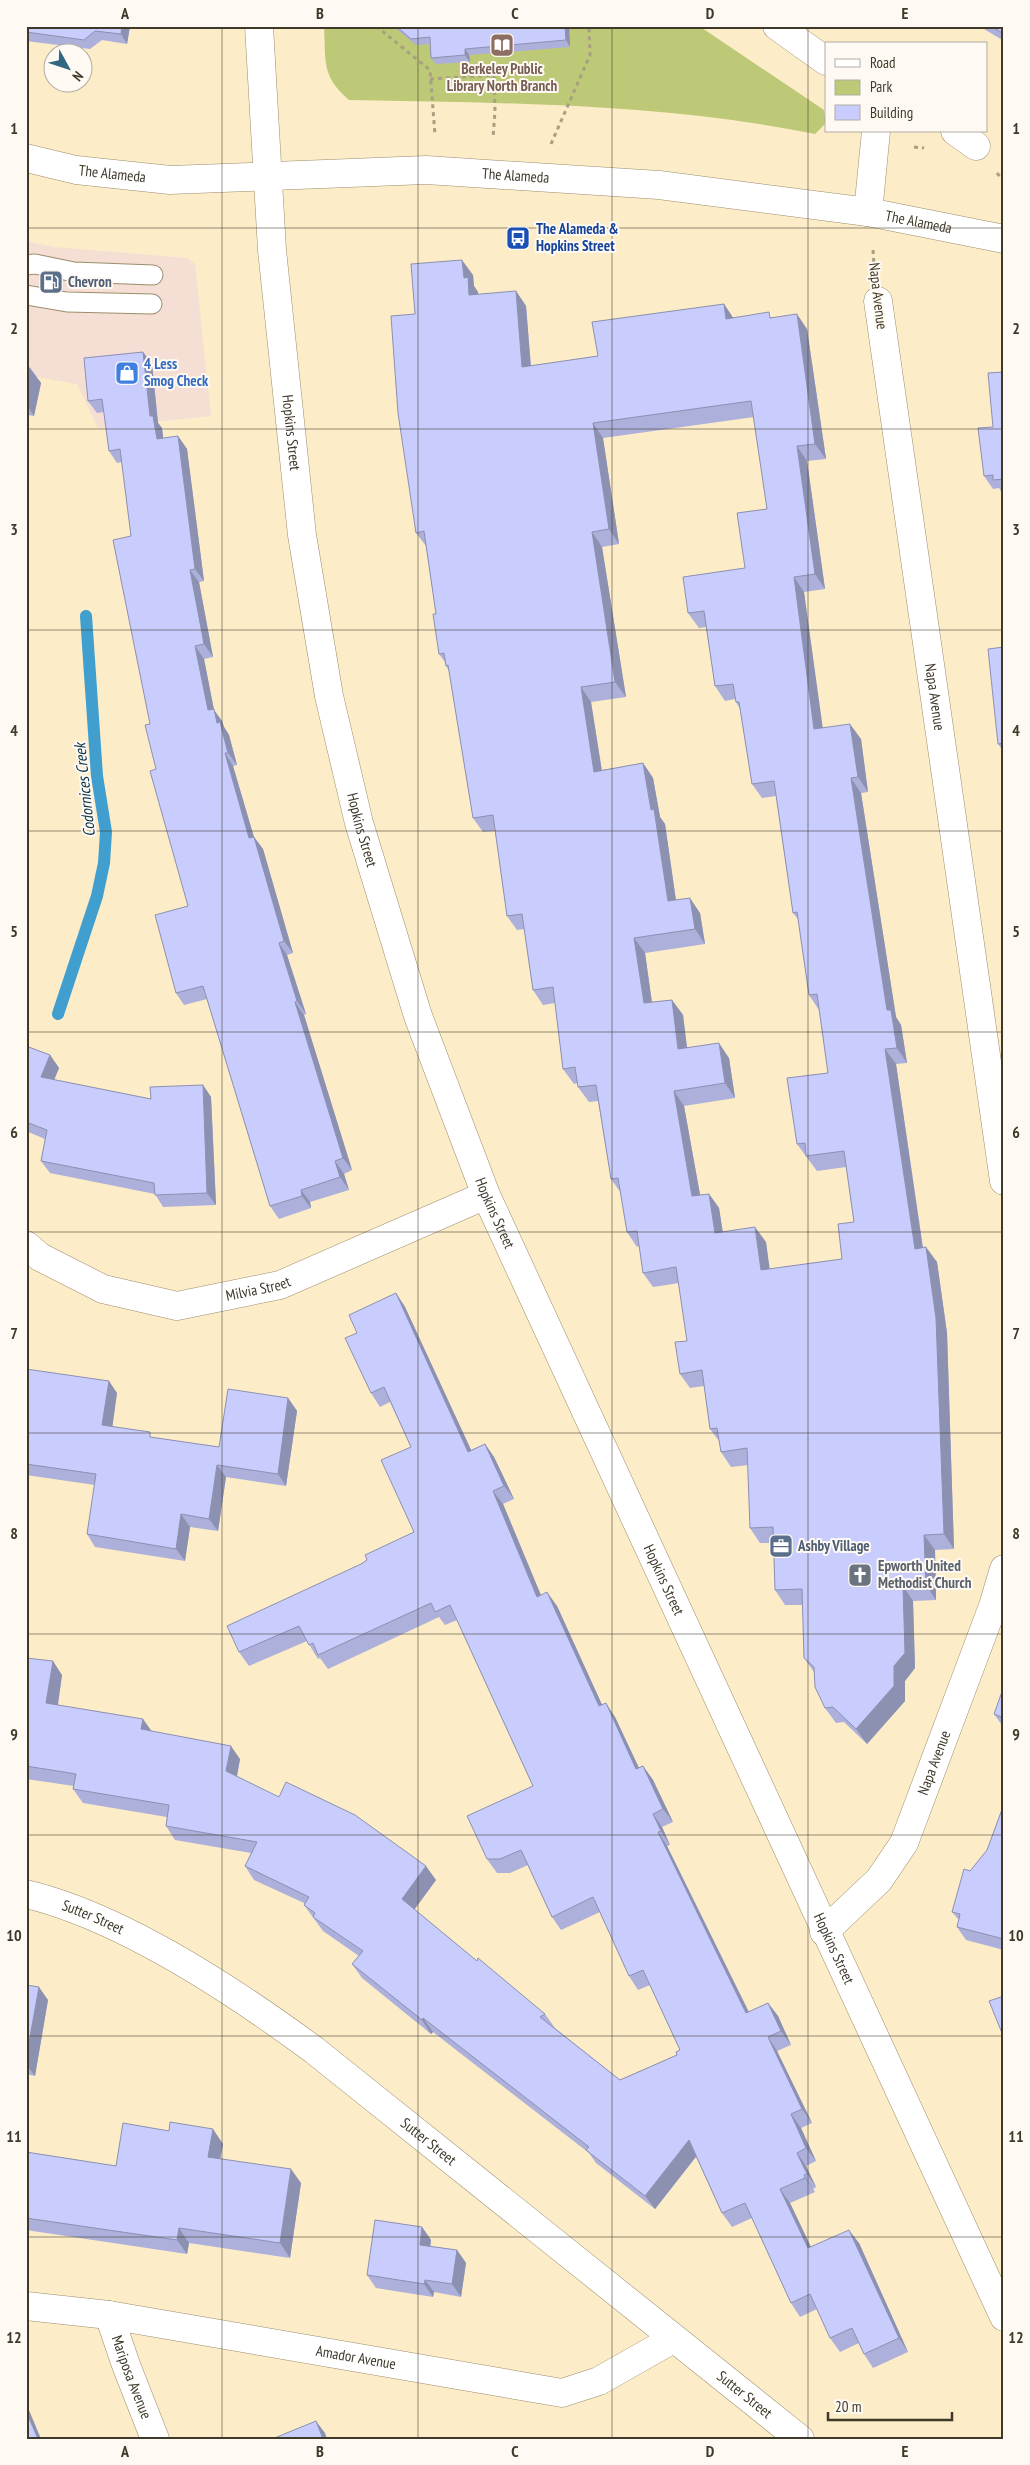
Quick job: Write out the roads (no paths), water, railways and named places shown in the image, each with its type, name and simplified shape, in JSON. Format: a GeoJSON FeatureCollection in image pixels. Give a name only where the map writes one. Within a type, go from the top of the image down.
{"type":"FeatureCollection","features":[{"type":"Feature","properties":{"kind":"street","name":"Hopkins Street"},"geometry":{"type":"LineString","coordinates":[[259,26],[272,250],[302,535],[329,696],[359,823],[418,1016],[486,1195],[824,1932],[1004,2317]]}},
{"type":"Feature","properties":{"kind":"street"},"geometry":{"type":"LineString","coordinates":[[776,26],[825,60]]}},
{"type":"Feature","properties":{"kind":"street"},"geometry":{"type":"LineString","coordinates":[[868,212],[876,132]]}},
{"type":"Feature","properties":{"kind":"street","name":"The Alameda"},"geometry":{"type":"LineString","coordinates":[[26,158],[76,170],[170,180],[426,170],[660,184],[868,212],[1004,239]]}},
{"type":"Feature","properties":{"kind":"street","name":"Napa Avenue"},"geometry":{"type":"LineString","coordinates":[[878,301],[1004,1181]]}},
{"type":"Feature","properties":{"kind":"street","name":"Milvia Street"},"geometry":{"type":"LineString","coordinates":[[26,1245],[40,1257],[103,1289],[176,1306],[280,1285],[486,1195]]}},
{"type":"Feature","properties":{"kind":"street","name":"Napa Avenue"},"geometry":{"type":"LineString","coordinates":[[824,1932],[879,1880],[904,1842],[993,1606],[1004,1569]]}},
{"type":"Feature","properties":{"kind":"street","name":"Sutter Street"},"geometry":{"type":"LineString","coordinates":[[26,1894],[96,1918],[154,1946],[271,2018],[314,2050],[800,2439]]}},
{"type":"Feature","properties":{"kind":"street","name":"Amador Avenue"},"geometry":{"type":"LineString","coordinates":[[26,2306],[109,2315],[562,2394],[599,2381],[673,2339]]}},
{"type":"Feature","properties":{"kind":"street","name":"Mariposa Avenue"},"geometry":{"type":"LineString","coordinates":[[109,2315],[126,2366],[155,2439]]}},
{"type":"Feature","properties":{"kind":"lane"},"geometry":{"type":"LineString","coordinates":[[26,265],[35,264],[74,272],[153,275]]}},
{"type":"Feature","properties":{"kind":"lane"},"geometry":{"type":"LineString","coordinates":[[26,295],[67,302],[152,304]]}},
{"type":"Feature","properties":{"kind":"waterway","name":"Codornices Creek"},"geometry":{"type":"LineString","coordinates":[[58,1014],[97,896],[104,863],[106,832],[97,776],[86,616]]}},
{"type":"Feature","properties":{"kind":"place","name":"Berkeley Public Library North Branch"},"geometry":{"type":"Point","coordinates":[502,45]}},
{"type":"Feature","properties":{"kind":"place","name":"The Alameda & Hopkins Street"},"geometry":{"type":"Point","coordinates":[518,238]}},
{"type":"Feature","properties":{"kind":"place","name":"Chevron"},"geometry":{"type":"Point","coordinates":[51,282]}},
{"type":"Feature","properties":{"kind":"place","name":"4 Less Smog Check"},"geometry":{"type":"Point","coordinates":[127,373]}},
{"type":"Feature","properties":{"kind":"place","name":"Ashby Village"},"geometry":{"type":"Point","coordinates":[781,1546]}},
{"type":"Feature","properties":{"kind":"place","name":"Epworth United Methodist Church"},"geometry":{"type":"Point","coordinates":[860,1575]}}]}
